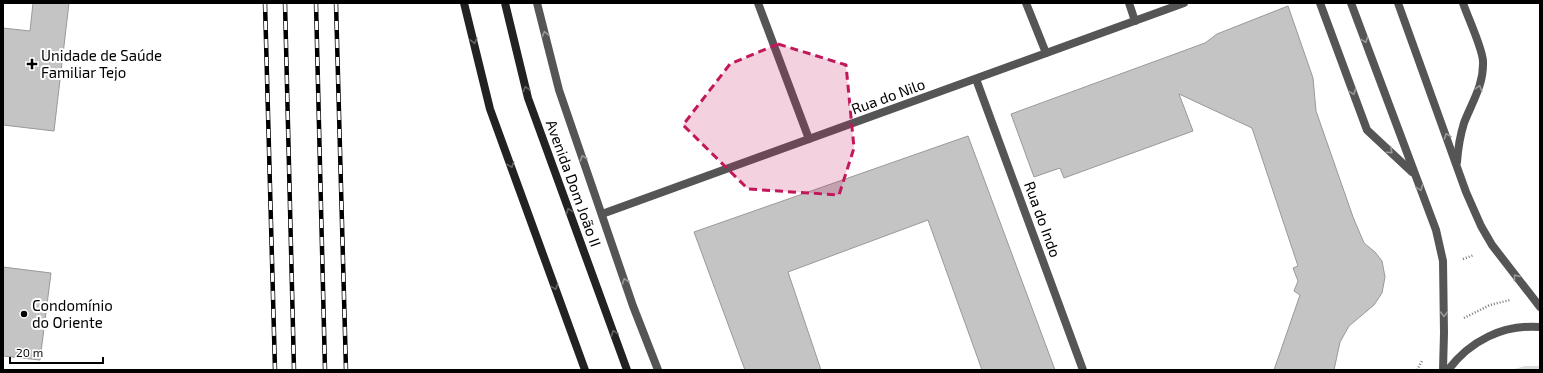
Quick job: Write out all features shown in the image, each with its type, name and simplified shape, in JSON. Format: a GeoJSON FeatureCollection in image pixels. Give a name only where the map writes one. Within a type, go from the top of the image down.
{"type":"FeatureCollection","features":[{"type":"Feature","properties":{"kind":"main road"},"geometry":{"type":"LineString","coordinates":[[464,3],[490,109],[586,370]]}},
{"type":"Feature","properties":{"kind":"main road","name":"Avenida Dom João II"},"geometry":{"type":"LineString","coordinates":[[505,3],[528,98],[628,370]]}},
{"type":"Feature","properties":{"kind":"street"},"geometry":{"type":"LineString","coordinates":[[537,3],[559,90],[633,306],[658,370]]}},
{"type":"Feature","properties":{"kind":"street"},"geometry":{"type":"LineString","coordinates":[[758,3],[809,139]]}},
{"type":"Feature","properties":{"kind":"street"},"geometry":{"type":"LineString","coordinates":[[1026,3],[1046,54]]}},
{"type":"Feature","properties":{"kind":"street"},"geometry":{"type":"LineString","coordinates":[[1129,3],[1135,21]]}},
{"type":"Feature","properties":{"kind":"street","name":"Rua do Nilo"},"geometry":{"type":"LineString","coordinates":[[602,214],[1184,3]]}},
{"type":"Feature","properties":{"kind":"street"},"geometry":{"type":"LineString","coordinates":[[1320,3],[1366,130],[1414,173]]}},
{"type":"Feature","properties":{"kind":"street"},"geometry":{"type":"LineString","coordinates":[[1352,3],[1436,230],[1443,261],[1443,370]]}},
{"type":"Feature","properties":{"kind":"street"},"geometry":{"type":"LineString","coordinates":[[1398,3],[1466,192],[1481,226],[1492,245],[1540,307]]}},
{"type":"Feature","properties":{"kind":"street"},"geometry":{"type":"LineString","coordinates":[[1457,165],[1459,140],[1465,121],[1480,89],[1483,72],[1483,60],[1463,3]]}},
{"type":"Feature","properties":{"kind":"street","name":"Rua do Indo"},"geometry":{"type":"LineString","coordinates":[[976,79],[1083,370]]}},
{"type":"Feature","properties":{"kind":"street"},"geometry":{"type":"LineString","coordinates":[[1448,370],[1457,358],[1474,344],[1494,333],[1516,328],[1540,327]]}},
{"type":"Feature","properties":{"kind":"path"},"geometry":{"type":"LineString","coordinates":[[1443,261],[1462,259],[1480,253],[1492,245]]}},
{"type":"Feature","properties":{"kind":"highlighted area"},"geometry":{"type":"Polygon","coordinates":[[[778,44],[846,65],[854,148],[839,195],[748,189],[683,125],[730,64],[778,44]]]}},
{"type":"Feature","properties":{"kind":"shaded area"},"geometry":{"type":"Polygon","coordinates":[[[1525,366],[1540,366],[1540,370],[1511,370],[1525,366]]]}},
{"type":"Feature","properties":{"kind":"building","name":"Unidade de Saúde Familiar Tejo"},"geometry":{"type":"Polygon","coordinates":[[[33,3],[69,3],[54,131],[3,125],[3,28],[30,31],[33,3]]]}},
{"type":"Feature","properties":{"kind":"building"},"geometry":{"type":"Polygon","coordinates":[[[1288,6],[1313,78],[1316,111],[1353,217],[1364,243],[1375,252],[1382,261],[1385,277],[1382,293],[1374,305],[1349,326],[1340,342],[1334,370],[1274,370],[1300,295],[1294,291],[1298,281],[1293,268],[1298,266],[1252,128],[1179,94],[1193,131],[1064,178],[1060,168],[1034,177],[1011,114],[1205,43],[1217,34],[1288,6]]]}},
{"type":"Feature","properties":{"kind":"building"},"geometry":{"type":"Polygon","coordinates":[[[968,136],[1055,370],[982,370],[928,220],[788,272],[821,370],[745,370],[694,232],[968,136]]]}},
{"type":"Feature","properties":{"kind":"building","name":"Condomínio do Oriente"},"geometry":{"type":"Polygon","coordinates":[[[3,267],[51,273],[40,360],[3,356],[3,267]]]}},
{"type":"Feature","properties":{"kind":"railway"},"geometry":{"type":"LineString","coordinates":[[265,3],[275,370]]}},
{"type":"Feature","properties":{"kind":"railway"},"geometry":{"type":"LineString","coordinates":[[285,3],[294,370]]}},
{"type":"Feature","properties":{"kind":"railway"},"geometry":{"type":"LineString","coordinates":[[316,3],[325,370]]}},
{"type":"Feature","properties":{"kind":"railway"},"geometry":{"type":"LineString","coordinates":[[336,3],[346,370]]}},
{"type":"Feature","properties":{"kind":"place","name":"Unidade de Saúde Familiar Tejo"},"geometry":{"type":"Point","coordinates":[32,64]}},
{"type":"Feature","properties":{"kind":"place","name":"Condomínio do Oriente"},"geometry":{"type":"Point","coordinates":[24,314]}}]}
